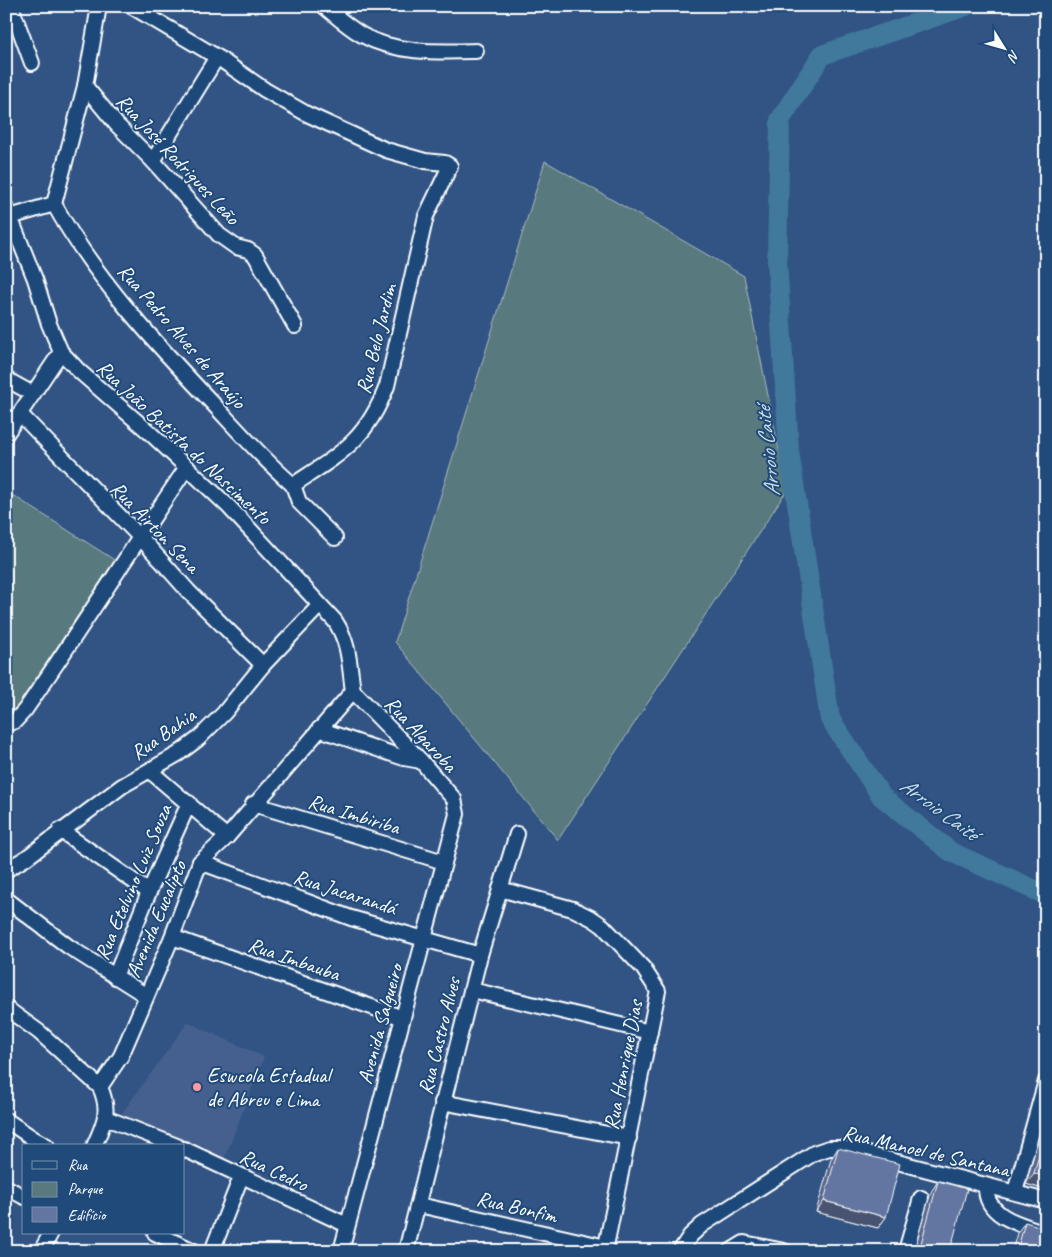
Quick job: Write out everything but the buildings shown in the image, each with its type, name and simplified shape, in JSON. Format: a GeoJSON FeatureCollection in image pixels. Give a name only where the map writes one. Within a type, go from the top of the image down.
{"type":"FeatureCollection","features":[{"type":"Feature","properties":{"kind":"street"},"geometry":{"type":"LineString","coordinates":[[11,6],[32,63]]}},
{"type":"Feature","properties":{"kind":"street"},"geometry":{"type":"LineString","coordinates":[[8,212],[54,204],[85,86],[99,6]]}},
{"type":"Feature","properties":{"kind":"street"},"geometry":{"type":"LineString","coordinates":[[132,6],[217,57],[153,161]]}},
{"type":"Feature","properties":{"kind":"street"},"geometry":{"type":"LineString","coordinates":[[324,6],[361,34],[378,42],[405,49],[476,51]]}},
{"type":"Feature","properties":{"kind":"street","name":"Rua Belo Jardim"},"geometry":{"type":"LineString","coordinates":[[217,57],[265,90],[307,114],[386,150],[425,162],[445,163],[450,166],[450,170],[426,216],[387,386],[378,409],[363,433],[346,450],[293,484]]}},
{"type":"Feature","properties":{"kind":"street","name":"Rua José Rodrigues Leão"},"geometry":{"type":"LineString","coordinates":[[85,86],[117,125],[153,161],[219,235],[236,248],[248,250],[255,255],[295,326]]}},
{"type":"Feature","properties":{"kind":"street","name":"Rua Pedro Alves de Araújo"},"geometry":{"type":"LineString","coordinates":[[54,204],[87,257],[170,359],[273,468],[293,484]]}},
{"type":"Feature","properties":{"kind":"street","name":"Rua João Batista do Nascimento"},"geometry":{"type":"LineString","coordinates":[[8,212],[61,352],[79,371],[188,467],[229,507],[320,605],[344,636],[353,691]]}},
{"type":"Feature","properties":{"kind":"street"},"geometry":{"type":"LineString","coordinates":[[6,434],[61,352]]}},
{"type":"Feature","properties":{"kind":"street"},"geometry":{"type":"LineString","coordinates":[[6,379],[33,394]]}},
{"type":"Feature","properties":{"kind":"street","name":"Rua Airton Sena"},"geometry":{"type":"LineString","coordinates":[[20,414],[140,537],[189,592],[263,666]]}},
{"type":"Feature","properties":{"kind":"street"},"geometry":{"type":"LineString","coordinates":[[8,724],[19,718],[188,467]]}},
{"type":"Feature","properties":{"kind":"street"},"geometry":{"type":"LineString","coordinates":[[293,484],[299,502],[336,538]]}},
{"type":"Feature","properties":{"kind":"street","name":"Rua Bahia"},"geometry":{"type":"LineString","coordinates":[[6,870],[26,858],[60,830],[122,786],[198,739],[224,713],[263,666],[320,605]]}},
{"type":"Feature","properties":{"kind":"street","name":"Avenida Eucalipto"},"geometry":{"type":"LineString","coordinates":[[100,1088],[121,1056],[172,937],[200,862],[227,837],[253,804],[353,691]]}},
{"type":"Feature","properties":{"kind":"street","name":"Rua Algaroba"},"geometry":{"type":"LineString","coordinates":[[353,691],[421,761],[454,799],[456,808]]}},
{"type":"Feature","properties":{"kind":"street"},"geometry":{"type":"LineString","coordinates":[[320,730],[404,758],[421,761]]}},
{"type":"Feature","properties":{"kind":"street"},"geometry":{"type":"LineString","coordinates":[[150,770],[227,837]]}},
{"type":"Feature","properties":{"kind":"street","name":"Rua Etelvino Luiz Souza"},"geometry":{"type":"LineString","coordinates":[[115,977],[149,892],[189,803]]}},
{"type":"Feature","properties":{"kind":"street","name":"Rua Imbiriba"},"geometry":{"type":"LineString","coordinates":[[253,804],[444,862]]}},
{"type":"Feature","properties":{"kind":"street","name":"Avenida Salgueiro"},"geometry":{"type":"LineString","coordinates":[[341,1251],[457,814],[456,808]]}},
{"type":"Feature","properties":{"kind":"street"},"geometry":{"type":"LineString","coordinates":[[60,830],[149,892]]}},
{"type":"Feature","properties":{"kind":"street","name":"Rua Castro Alves"},"geometry":{"type":"LineString","coordinates":[[406,1251],[480,955],[517,834]]}},
{"type":"Feature","properties":{"kind":"street","name":"Rua Jacarandá"},"geometry":{"type":"LineString","coordinates":[[200,862],[351,918],[480,955]]}},
{"type":"Feature","properties":{"kind":"street","name":"Rua Henrique Dias"},"geometry":{"type":"LineString","coordinates":[[500,889],[573,909],[603,926],[643,968],[656,987],[657,1004],[606,1249]]}},
{"type":"Feature","properties":{"kind":"street"},"geometry":{"type":"LineString","coordinates":[[6,899],[69,946],[146,995]]}},
{"type":"Feature","properties":{"kind":"street","name":"Rua Imbauba"},"geometry":{"type":"LineString","coordinates":[[172,937],[403,1018]]}},
{"type":"Feature","properties":{"kind":"street"},"geometry":{"type":"LineString","coordinates":[[472,990],[650,1032]]}},
{"type":"Feature","properties":{"kind":"street"},"geometry":{"type":"LineString","coordinates":[[6,1008],[39,1032],[100,1088],[107,1108],[106,1118],[95,1144]]}},
{"type":"Feature","properties":{"kind":"street"},"geometry":{"type":"LineString","coordinates":[[1015,1192],[1046,1081]]}},
{"type":"Feature","properties":{"kind":"street"},"geometry":{"type":"LineString","coordinates":[[442,1102],[629,1138]]}},
{"type":"Feature","properties":{"kind":"street"},"geometry":{"type":"LineString","coordinates":[[106,1118],[172,1144]]}},
{"type":"Feature","properties":{"kind":"street"},"geometry":{"type":"LineString","coordinates":[[6,1120],[43,1144]]}},
{"type":"Feature","properties":{"kind":"street","name":"Rua Manoel de Santana"},"geometry":{"type":"LineString","coordinates":[[680,1251],[690,1236],[702,1225],[814,1153],[829,1148],[844,1148],[872,1154],[986,1187],[1015,1192],[1046,1201]]}},
{"type":"Feature","properties":{"kind":"street","name":"Rua Cedro"},"geometry":{"type":"LineString","coordinates":[[185,1150],[240,1177],[347,1225]]}},
{"type":"Feature","properties":{"kind":"street"},"geometry":{"type":"LineString","coordinates":[[212,1251],[240,1177]]}},
{"type":"Feature","properties":{"kind":"street"},"geometry":{"type":"LineString","coordinates":[[6,1187],[22,1196]]}},
{"type":"Feature","properties":{"kind":"street"},"geometry":{"type":"LineString","coordinates":[[986,1187],[988,1202],[1001,1216],[1046,1233]]}},
{"type":"Feature","properties":{"kind":"street"},"geometry":{"type":"LineString","coordinates":[[906,1251],[921,1198]]}},
{"type":"Feature","properties":{"kind":"street","name":"Rua Bonfim"},"geometry":{"type":"LineString","coordinates":[[419,1205],[606,1249]]}},
{"type":"Feature","properties":{"kind":"street"},"geometry":{"type":"LineString","coordinates":[[41,1251],[50,1234]]}},
{"type":"Feature","properties":{"kind":"street"},"geometry":{"type":"LineString","coordinates":[[157,1234],[194,1251]]}},
{"type":"Feature","properties":{"kind":"street"},"geometry":{"type":"LineString","coordinates":[[731,1251],[744,1243],[784,1251]]}},
{"type":"Feature","properties":{"kind":"shaded area","name":"Eswcola Estadual de Abreu e Lima"},"geometry":{"type":"Polygon","coordinates":[[[188,1022],[264,1057],[223,1162],[120,1116],[188,1022]]]}},
{"type":"Feature","properties":{"kind":"green space"},"geometry":{"type":"Polygon","coordinates":[[[545,161],[744,276],[787,490],[558,840],[395,642],[545,161]]]}},
{"type":"Feature","properties":{"kind":"green space"},"geometry":{"type":"Polygon","coordinates":[[[6,491],[116,561],[12,722],[6,719],[6,491]]]}},
{"type":"Feature","properties":{"kind":"waterway","name":"Arroio Caité"},"geometry":{"type":"LineString","coordinates":[[966,6],[822,55],[780,120],[777,260],[789,451],[830,719],[882,797],[951,852],[1046,895]]}},
{"type":"Feature","properties":{"kind":"place","name":"Eswcola Estadual de Abreu e Lima"},"geometry":{"type":"Point","coordinates":[197,1087]}}]}
